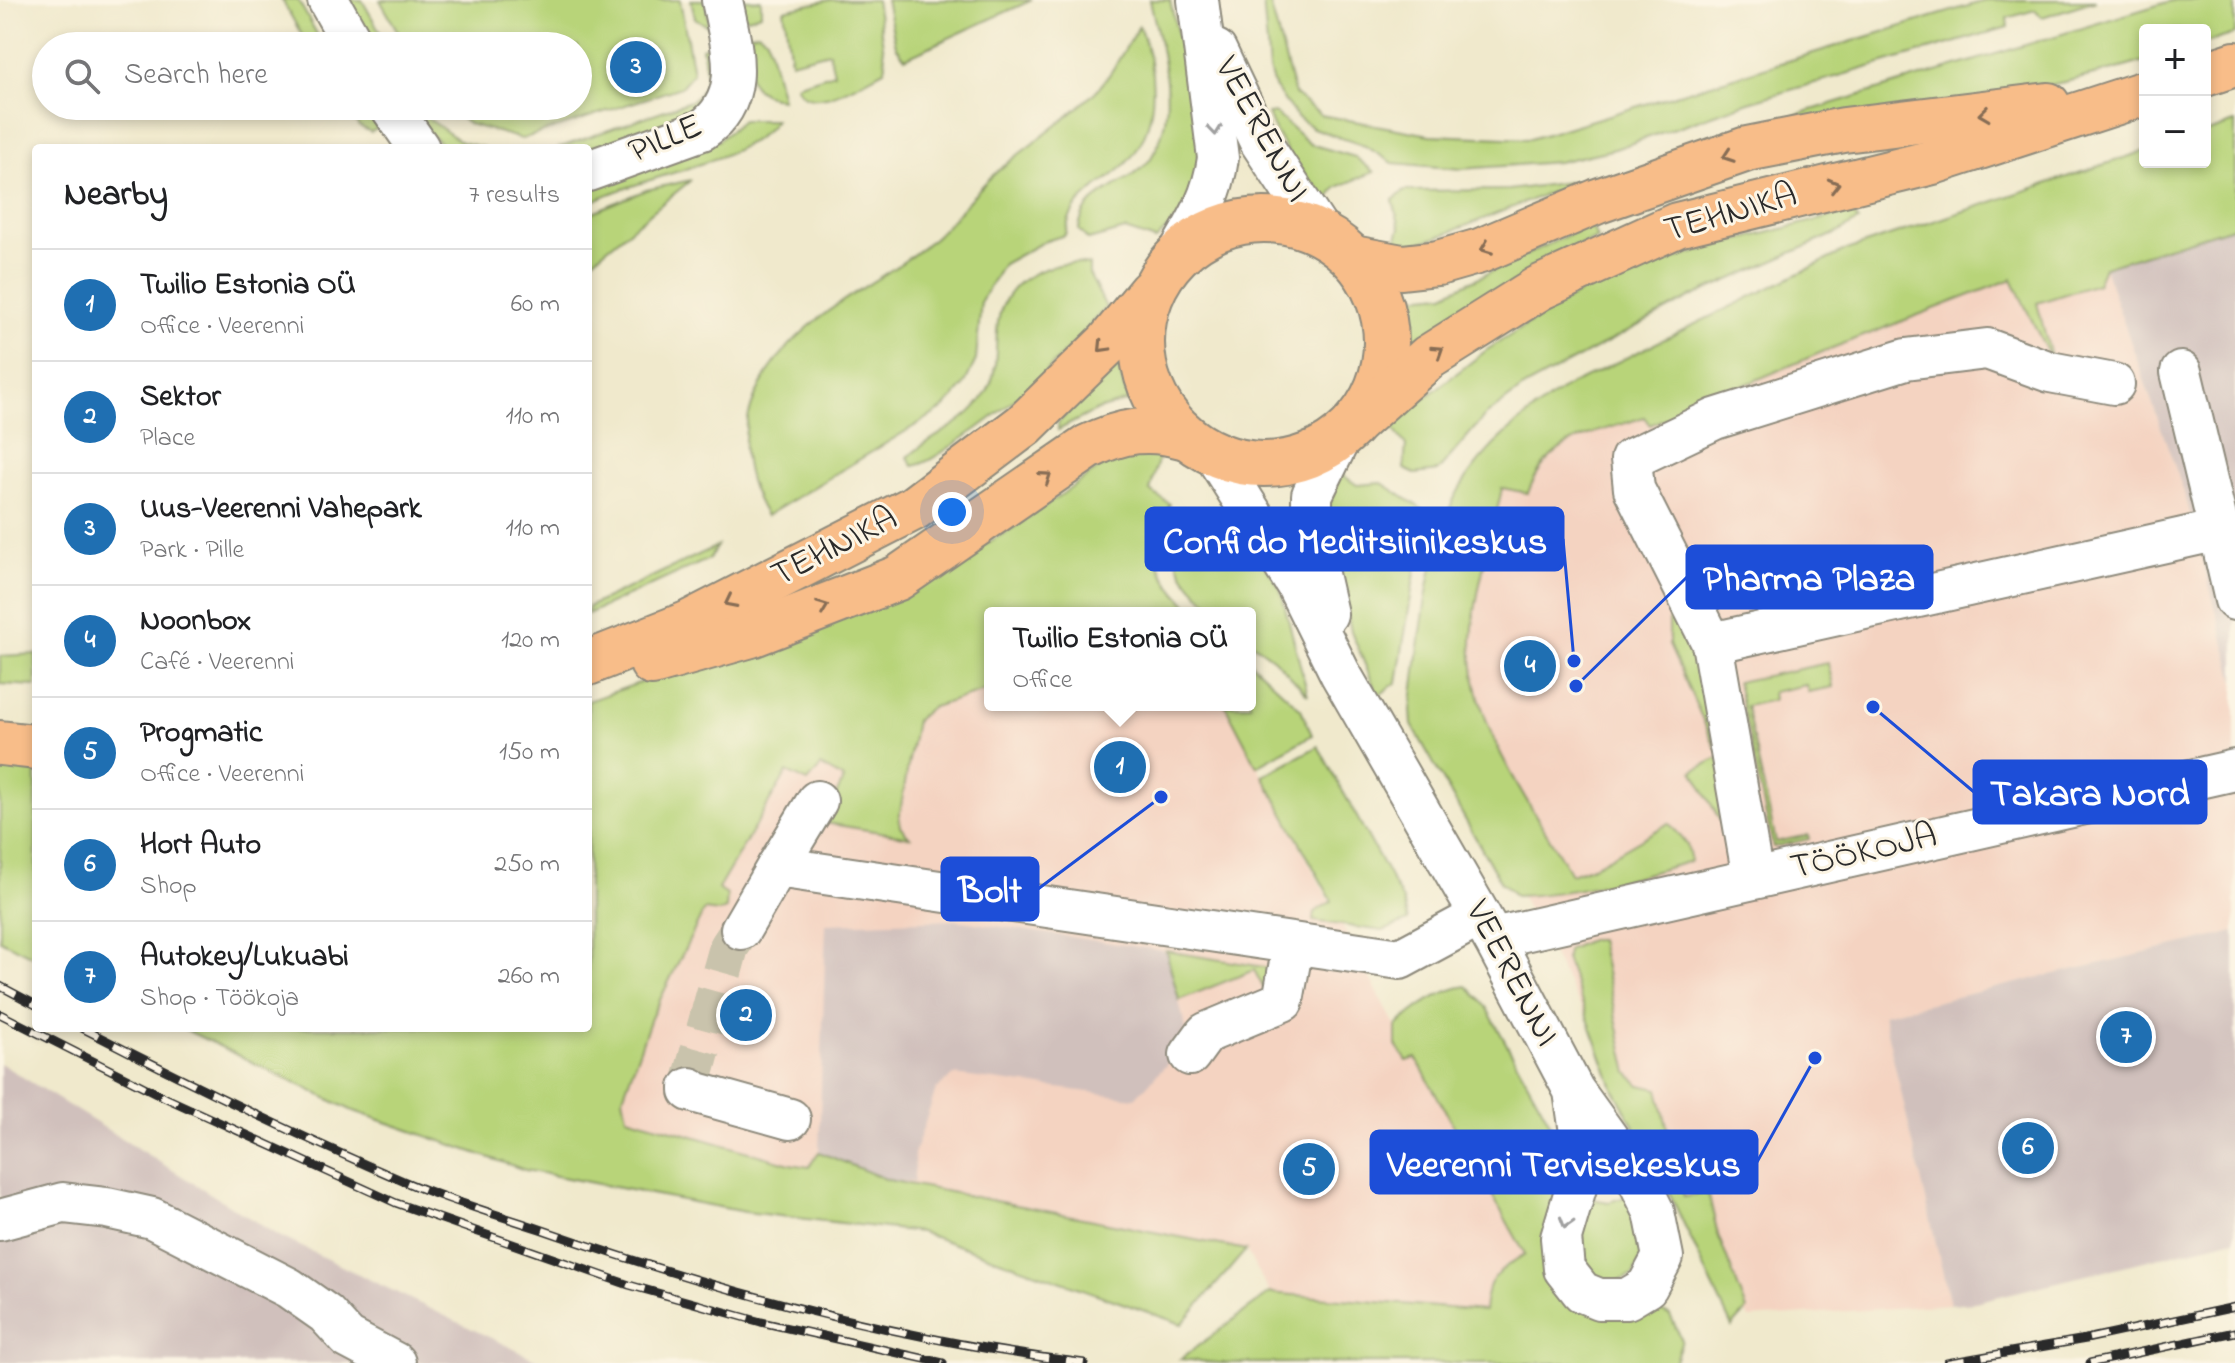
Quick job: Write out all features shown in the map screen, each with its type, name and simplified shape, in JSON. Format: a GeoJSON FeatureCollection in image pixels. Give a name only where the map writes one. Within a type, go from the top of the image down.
{"type":"FeatureCollection","features":[{"type":"Feature","properties":{"kind":"main road"},"geometry":{"type":"LineString","coordinates":[[2211,72],[2235,64]]}},
{"type":"Feature","properties":{"kind":"main road","name":"TEHNIKA"},"geometry":{"type":"LineString","coordinates":[[1337,246],[1402,267],[1452,259],[1480,251],[1598,201],[1747,149],[1844,130],[2139,94]]}},
{"type":"Feature","properties":{"kind":"main road","name":"TEHNIKA"},"geometry":{"type":"LineString","coordinates":[[1349,429],[1429,357],[1539,288],[1677,225],[1933,162],[2139,95]]}},
{"type":"Feature","properties":{"kind":"main road"},"geometry":{"type":"LineString","coordinates":[[1234,222],[1289,222],[1337,246],[1375,289],[1386,339],[1381,378],[1349,429],[1315,453],[1288,462],[1262,464],[1200,445],[1164,414],[1147,379],[1141,348],[1143,321],[1166,271],[1195,240],[1234,222]]}},
{"type":"Feature","properties":{"kind":"main road","name":"TEHNIKA"},"geometry":{"type":"LineString","coordinates":[[592,661],[687,624],[914,508],[1024,425],[1108,343],[1166,271]]}},
{"type":"Feature","properties":{"kind":"main road","name":"TEHNIKA"},"geometry":{"type":"LineString","coordinates":[[592,680],[751,635],[898,578],[1088,447],[1113,435],[1162,430],[1200,445]]}},
{"type":"Feature","properties":{"kind":"main road"},"geometry":{"type":"LineString","coordinates":[[0,743],[32,747]]}},
{"type":"Feature","properties":{"kind":"street"},"geometry":{"type":"LineString","coordinates":[[328,0],[346,32]]}},
{"type":"Feature","properties":{"kind":"street","name":"PILLE"},"geometry":{"type":"LineString","coordinates":[[592,170],[702,130],[726,108],[734,68],[722,0]]}},
{"type":"Feature","properties":{"kind":"street","name":"VEERENNI"},"geometry":{"type":"LineString","coordinates":[[1201,12],[1259,140],[1337,246]]}},
{"type":"Feature","properties":{"kind":"street","name":"VEERENNI"},"geometry":{"type":"LineString","coordinates":[[1166,271],[1205,210],[1216,171],[1201,12]]}},
{"type":"Feature","properties":{"kind":"street"},"geometry":{"type":"LineString","coordinates":[[400,120],[416,144]]}},
{"type":"Feature","properties":{"kind":"street"},"geometry":{"type":"LineString","coordinates":[[1753,878],[1712,643],[1634,489],[1631,459],[1715,419],[1906,359],[1987,349],[2050,372],[2114,384]]}},
{"type":"Feature","properties":{"kind":"street"},"geometry":{"type":"LineString","coordinates":[[2181,372],[2235,600]]}},
{"type":"Feature","properties":{"kind":"street","name":"VEERENNI"},"geometry":{"type":"LineString","coordinates":[[1340,673],[1312,548],[1312,495],[1349,429]]}},
{"type":"Feature","properties":{"kind":"street","name":"VEERENNI"},"geometry":{"type":"LineString","coordinates":[[1200,445],[1296,584],[1340,673],[1486,927],[1574,1091],[1638,1180],[1654,1212],[1664,1246],[1655,1278],[1627,1299],[1599,1299],[1582,1292],[1564,1269],[1561,1238],[1577,1184],[1582,1146],[1574,1091]]}},
{"type":"Feature","properties":{"kind":"street"},"geometry":{"type":"LineString","coordinates":[[1712,643],[2219,530]]}},
{"type":"Feature","properties":{"kind":"street","name":"TÖÖKOJA"},"geometry":{"type":"LineString","coordinates":[[777,867],[1400,959],[1486,927],[1753,878],[2235,770]]}},
{"type":"Feature","properties":{"kind":"street"},"geometry":{"type":"LineString","coordinates":[[741,929],[817,801]]}},
{"type":"Feature","properties":{"kind":"street"},"geometry":{"type":"LineString","coordinates":[[1190,1055],[1206,1033],[1283,1001],[1293,945]]}},
{"type":"Feature","properties":{"kind":"street"},"geometry":{"type":"LineString","coordinates":[[690,1088],[690,1091],[790,1119]]}},
{"type":"Feature","properties":{"kind":"street"},"geometry":{"type":"LineString","coordinates":[[0,1220],[63,1203],[152,1218],[289,1288],[326,1314],[338,1350],[391,1363]]}},
{"type":"Feature","properties":{"kind":"shaded area"},"geometry":{"type":"Polygon","coordinates":[[[2235,226],[2235,681],[2186,498],[2104,267],[2235,226]]]}},
{"type":"Feature","properties":{"kind":"shaded area"},"geometry":{"type":"Polygon","coordinates":[[[2104,267],[2186,498],[2235,681],[2235,932],[1883,1014],[1950,1304],[1749,1318],[1440,746],[1484,479],[1663,391],[2005,275],[2104,267]]]}},
{"type":"Feature","properties":{"kind":"shaded area"},"geometry":{"type":"Polygon","coordinates":[[[984,670],[984,711],[1228,711],[1396,1027],[1396,1045],[1415,1057],[1525,1255],[1505,1265],[1484,1312],[1270,1293],[1246,1250],[790,1164],[627,1117],[623,1097],[651,1018],[704,909],[787,771],[984,670]]]}},
{"type":"Feature","properties":{"kind":"shaded area"},"geometry":{"type":"Polygon","coordinates":[[[955,920],[1166,951],[1186,1029],[1166,1065],[1135,1098],[954,1075],[936,1090],[914,1154],[914,1182],[888,1180],[819,1152],[826,924],[955,920]]]}},
{"type":"Feature","properties":{"kind":"shaded area"},"geometry":{"type":"Polygon","coordinates":[[[2235,932],[2235,1239],[1975,1302],[1950,1304],[1883,1014],[2235,932]]]}},
{"type":"Feature","properties":{"kind":"shaded area"},"geometry":{"type":"Polygon","coordinates":[[[0,1063],[277,1235],[543,1363],[0,1363],[0,1063]]]}},
{"type":"Feature","properties":{"kind":"green space"},"geometry":{"type":"Polygon","coordinates":[[[282,0],[298,0],[316,32],[300,32],[282,0]]]}},
{"type":"Feature","properties":{"kind":"green space"},"geometry":{"type":"Polygon","coordinates":[[[346,0],[362,0],[380,32],[364,32],[346,0]]]}},
{"type":"Feature","properties":{"kind":"green space"},"geometry":{"type":"Polygon","coordinates":[[[380,0],[680,0],[693,73],[681,87],[592,116],[592,32],[398,32],[380,0]]]}},
{"type":"Feature","properties":{"kind":"green space"},"geometry":{"type":"Polygon","coordinates":[[[691,0],[706,0],[709,27],[695,18],[691,0]]]}},
{"type":"Feature","properties":{"kind":"green space"},"geometry":{"type":"Polygon","coordinates":[[[736,0],[761,0],[761,14],[748,18],[739,14],[736,0]]]}},
{"type":"Feature","properties":{"kind":"green space"},"geometry":{"type":"Polygon","coordinates":[[[830,0],[876,0],[886,65],[884,70],[837,94],[812,98],[803,94],[796,85],[834,73],[829,52],[791,62],[784,10],[830,0]]]}},
{"type":"Feature","properties":{"kind":"green space"},"geometry":{"type":"Polygon","coordinates":[[[886,0],[1032,0],[905,58],[896,46],[886,0]]]}},
{"type":"Feature","properties":{"kind":"green space"},"geometry":{"type":"Polygon","coordinates":[[[1150,0],[1170,0],[1195,117],[1200,175],[1182,211],[1156,240],[1125,230],[1088,240],[1079,230],[1088,206],[1143,168],[1160,140],[1165,121],[1166,80],[1150,0]]]}},
{"type":"Feature","properties":{"kind":"green space"},"geometry":{"type":"Polygon","coordinates":[[[1263,0],[1269,0],[1295,95],[1321,115],[1430,135],[1530,139],[1988,0],[2096,0],[2042,17],[2035,10],[2007,18],[2008,27],[1749,102],[1615,149],[1558,162],[1461,169],[1393,163],[1365,146],[1313,128],[1297,117],[1274,87],[1269,69],[1263,0]]]}},
{"type":"Feature","properties":{"kind":"green space"},"geometry":{"type":"Polygon","coordinates":[[[2174,0],[2235,0],[2235,34],[2211,41],[2211,24],[2139,24],[2139,63],[2102,73],[1971,100],[1794,123],[1795,115],[2174,0]]]}},
{"type":"Feature","properties":{"kind":"green space"},"geometry":{"type":"Polygon","coordinates":[[[1139,26],[1146,44],[1152,83],[1149,121],[1142,140],[1118,171],[1078,205],[1065,235],[1043,242],[1003,264],[981,301],[976,360],[963,387],[944,408],[766,516],[752,487],[746,459],[746,432],[752,406],[763,381],[779,358],[822,316],[924,246],[991,177],[1095,92],[1108,77],[1139,26]]]}},
{"type":"Feature","properties":{"kind":"green space"},"geometry":{"type":"Polygon","coordinates":[[[758,32],[767,38],[782,99],[760,91],[750,78],[743,36],[758,32]]]}},
{"type":"Feature","properties":{"kind":"green space"},"geometry":{"type":"Polygon","coordinates":[[[717,43],[720,79],[699,114],[592,153],[592,144],[569,144],[693,100],[705,82],[702,48],[717,43]]]}},
{"type":"Feature","properties":{"kind":"green space"},"geometry":{"type":"Polygon","coordinates":[[[1275,113],[1310,144],[1355,157],[1374,172],[1337,187],[1328,199],[1285,149],[1268,114],[1275,113]]]}},
{"type":"Feature","properties":{"kind":"green space"},"geometry":{"type":"Polygon","coordinates":[[[355,120],[383,120],[385,124],[371,132],[355,120]]]}},
{"type":"Feature","properties":{"kind":"green space"},"geometry":{"type":"Polygon","coordinates":[[[431,120],[461,142],[469,144],[442,144],[416,121],[431,120]]]}},
{"type":"Feature","properties":{"kind":"green space"},"geometry":{"type":"Polygon","coordinates":[[[463,120],[580,120],[522,139],[463,120]]]}},
{"type":"Feature","properties":{"kind":"green space"},"geometry":{"type":"Polygon","coordinates":[[[742,120],[775,120],[762,135],[741,147],[592,202],[592,184],[719,140],[742,120]]]}},
{"type":"Feature","properties":{"kind":"green space"},"geometry":{"type":"Polygon","coordinates":[[[2235,123],[2235,226],[2104,267],[2097,284],[2037,303],[2053,364],[2012,279],[1827,350],[1650,425],[1644,417],[1590,434],[1560,449],[1547,460],[1528,493],[1502,488],[1478,596],[1472,639],[1476,687],[1496,743],[1571,874],[1598,864],[1669,823],[1687,844],[1691,861],[1626,879],[1561,892],[1516,896],[1501,883],[1412,725],[1411,710],[1426,595],[1440,536],[1460,488],[1481,458],[1521,420],[1566,387],[1847,250],[2139,153],[2139,168],[2211,168],[2211,131],[2235,123]]]}},
{"type":"Feature","properties":{"kind":"green space"},"geometry":{"type":"Polygon","coordinates":[[[691,180],[592,261],[592,212],[646,190],[691,180]]]}},
{"type":"Feature","properties":{"kind":"green space"},"geometry":{"type":"Polygon","coordinates":[[[1574,183],[1435,238],[1413,244],[1395,244],[1400,228],[1393,200],[1405,191],[1509,190],[1574,183]]]}},
{"type":"Feature","properties":{"kind":"green space"},"geometry":{"type":"Polygon","coordinates":[[[1852,211],[1858,221],[1837,233],[1693,296],[1526,386],[1484,417],[1438,471],[1415,474],[1404,469],[1406,445],[1390,425],[1488,349],[1592,285],[1716,246],[1852,211]]]}},
{"type":"Feature","properties":{"kind":"green space"},"geometry":{"type":"Polygon","coordinates":[[[1591,224],[1597,239],[1572,248],[1421,337],[1412,339],[1407,333],[1402,298],[1444,294],[1591,224]]]}},
{"type":"Feature","properties":{"kind":"green space"},"geometry":{"type":"Polygon","coordinates":[[[1073,263],[1089,265],[1089,274],[1106,307],[1018,397],[930,460],[913,466],[908,457],[959,422],[985,395],[995,366],[999,317],[1009,294],[1037,272],[1073,263]]]}},
{"type":"Feature","properties":{"kind":"green space"},"geometry":{"type":"Polygon","coordinates":[[[1114,364],[1118,366],[1128,401],[1097,410],[1058,430],[1058,423],[1114,364]]]}},
{"type":"Feature","properties":{"kind":"green space"},"geometry":{"type":"Polygon","coordinates":[[[1159,456],[1150,491],[1170,504],[1158,537],[1159,564],[1173,589],[1190,607],[984,607],[984,691],[930,708],[916,720],[899,818],[900,826],[910,837],[825,823],[837,803],[836,795],[844,779],[821,766],[808,782],[787,772],[718,889],[727,895],[726,909],[719,912],[704,910],[651,1018],[623,1097],[627,1117],[790,1164],[809,1167],[819,1152],[888,1180],[1246,1250],[1182,1324],[920,1232],[745,1212],[525,1170],[351,1110],[190,1032],[592,1032],[592,700],[730,651],[942,569],[1015,527],[1098,469],[1118,459],[1159,456]]]}},
{"type":"Feature","properties":{"kind":"green space"},"geometry":{"type":"Polygon","coordinates":[[[1341,474],[1357,485],[1382,483],[1425,511],[1397,682],[1378,696],[1351,631],[1324,516],[1341,474]]]}},
{"type":"Feature","properties":{"kind":"green space"},"geometry":{"type":"Polygon","coordinates":[[[1227,508],[1280,588],[1308,695],[1274,659],[1256,646],[1256,607],[1213,607],[1197,592],[1181,570],[1175,545],[1185,516],[1213,514],[1227,508]]]}},
{"type":"Feature","properties":{"kind":"green space"},"geometry":{"type":"Polygon","coordinates":[[[717,546],[709,559],[592,612],[592,605],[717,546]]]}},
{"type":"Feature","properties":{"kind":"green space"},"geometry":{"type":"Polygon","coordinates":[[[1669,584],[1688,622],[1717,751],[1669,645],[1669,584]]]}},
{"type":"Feature","properties":{"kind":"green space"},"geometry":{"type":"Polygon","coordinates":[[[32,654],[32,686],[0,684],[0,656],[32,654]]]}},
{"type":"Feature","properties":{"kind":"green space"},"geometry":{"type":"Polygon","coordinates":[[[1828,663],[1833,687],[1808,692],[1806,685],[1772,692],[1773,700],[1746,706],[1776,842],[1808,835],[1809,839],[1773,847],[1737,682],[1828,663]]]}},
{"type":"Feature","properties":{"kind":"green space"},"geometry":{"type":"Polygon","coordinates":[[[1256,668],[1301,709],[1312,735],[1257,766],[1228,711],[1256,711],[1256,668]]]}},
{"type":"Feature","properties":{"kind":"green space"},"geometry":{"type":"Polygon","coordinates":[[[1318,746],[1403,901],[1408,921],[1383,931],[1313,921],[1314,912],[1332,901],[1263,776],[1318,746]]]}},
{"type":"Feature","properties":{"kind":"green space"},"geometry":{"type":"Polygon","coordinates":[[[1720,757],[1725,830],[1693,771],[1720,757]]]}},
{"type":"Feature","properties":{"kind":"green space"},"geometry":{"type":"Polygon","coordinates":[[[0,767],[32,771],[32,956],[0,940],[0,767]]]}},
{"type":"Feature","properties":{"kind":"green space"},"geometry":{"type":"Polygon","coordinates":[[[1589,940],[1599,940],[1628,1073],[1640,1085],[1658,1089],[1684,1197],[1704,1193],[1709,1196],[1718,1235],[1747,1310],[1732,1327],[1662,1177],[1614,1090],[1566,959],[1567,950],[1589,940]]]}},
{"type":"Feature","properties":{"kind":"green space"},"geometry":{"type":"Polygon","coordinates":[[[1166,951],[1276,969],[1264,989],[1254,970],[1179,1000],[1166,951]]]}},
{"type":"Feature","properties":{"kind":"green space"},"geometry":{"type":"Polygon","coordinates":[[[1467,986],[1485,1005],[1553,1128],[1558,1151],[1551,1185],[1562,1190],[1545,1268],[1670,1315],[1682,1340],[1674,1363],[1218,1363],[1180,1359],[1270,1293],[1484,1311],[1487,1291],[1495,1276],[1525,1254],[1416,1058],[1407,1061],[1396,1045],[1396,1027],[1411,1013],[1438,996],[1467,986]]]}},
{"type":"Feature","properties":{"kind":"green space"},"geometry":{"type":"Polygon","coordinates":[[[1631,1195],[1644,1252],[1633,1275],[1614,1283],[1590,1275],[1578,1252],[1591,1199],[1609,1202],[1631,1195]]]}},
{"type":"Feature","properties":{"kind":"tunnel"},"geometry":{"type":"LineString","coordinates":[[690,1088],[729,947],[741,929]]}},
{"type":"Feature","properties":{"kind":"railway"},"geometry":{"type":"LineString","coordinates":[[0,986],[32,1003]]}},
{"type":"Feature","properties":{"kind":"railway"},"geometry":{"type":"LineString","coordinates":[[0,1014],[32,1030]]}},
{"type":"Feature","properties":{"kind":"railway"},"geometry":{"type":"LineString","coordinates":[[36,1032],[166,1098],[396,1203],[629,1285],[761,1322],[943,1363]]}},
{"type":"Feature","properties":{"kind":"railway"},"geometry":{"type":"LineString","coordinates":[[90,1032],[201,1088],[420,1188],[607,1252],[741,1293],[877,1327],[1084,1363]]}},
{"type":"Feature","properties":{"kind":"railway"},"geometry":{"type":"LineString","coordinates":[[1947,1363],[2086,1339],[2235,1307]]}},
{"type":"Feature","properties":{"kind":"railway"},"geometry":{"type":"LineString","coordinates":[[2090,1363],[2235,1332]]}},
{"type":"Feature","properties":{"kind":"place","name":"Uus-Veerenni Vahepark"},"geometry":{"type":"Point","coordinates":[636,67]}},
{"type":"Feature","properties":{"kind":"place","name":"Confido Meditsiinikeskus"},"geometry":{"type":"Point","coordinates":[1574,661]}},
{"type":"Feature","properties":{"kind":"place","name":"Noonbox"},"geometry":{"type":"Point","coordinates":[1530,666]}},
{"type":"Feature","properties":{"kind":"place","name":"Pharma Plaza"},"geometry":{"type":"Point","coordinates":[1576,686]}},
{"type":"Feature","properties":{"kind":"place","name":"Takara Nord"},"geometry":{"type":"Point","coordinates":[1873,707]}},
{"type":"Feature","properties":{"kind":"place","name":"Twilio Estonia OÜ"},"geometry":{"type":"Point","coordinates":[1120,767]}},
{"type":"Feature","properties":{"kind":"place","name":"Bolt"},"geometry":{"type":"Point","coordinates":[1161,797]}},
{"type":"Feature","properties":{"kind":"place","name":"Sektor"},"geometry":{"type":"Point","coordinates":[746,1015]}},
{"type":"Feature","properties":{"kind":"place","name":"Autokey/Lukuabi"},"geometry":{"type":"Point","coordinates":[2126,1037]}},
{"type":"Feature","properties":{"kind":"place","name":"Veerenni Tervisekeskus"},"geometry":{"type":"Point","coordinates":[1815,1058]}},
{"type":"Feature","properties":{"kind":"place","name":"Hort Auto"},"geometry":{"type":"Point","coordinates":[2028,1148]}},
{"type":"Feature","properties":{"kind":"place","name":"Progmatic"},"geometry":{"type":"Point","coordinates":[1309,1169]}}]}
